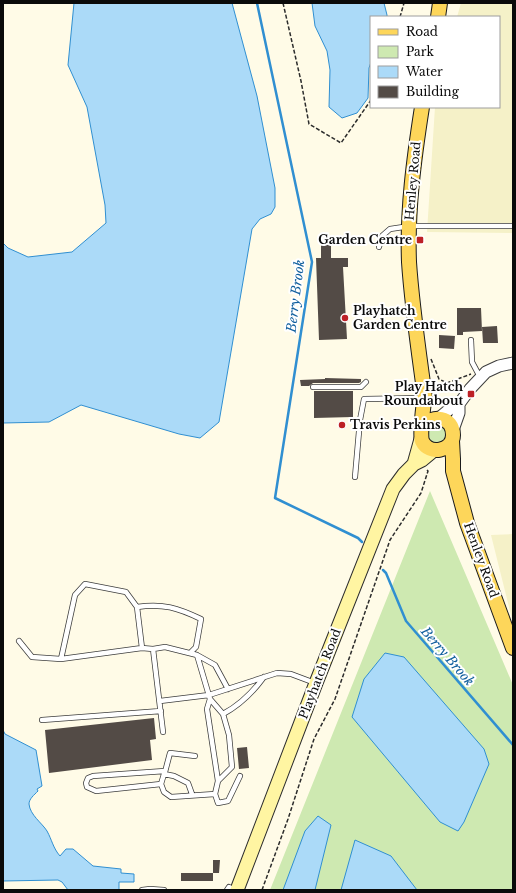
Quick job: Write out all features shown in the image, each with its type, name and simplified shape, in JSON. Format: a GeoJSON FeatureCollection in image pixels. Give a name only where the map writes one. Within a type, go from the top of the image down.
{"type":"FeatureCollection","features":[{"type":"Feature","properties":{"kind":"main road"},"geometry":{"type":"LineString","coordinates":[[438,16],[440,3]]}},
{"type":"Feature","properties":{"kind":"main road","name":"Henley Road"},"geometry":{"type":"LineString","coordinates":[[422,108],[410,197],[409,261],[425,398],[422,433]]}},
{"type":"Feature","properties":{"kind":"main road","name":"Henley Road"},"geometry":{"type":"LineString","coordinates":[[425,398],[438,418]]}},
{"type":"Feature","properties":{"kind":"main road"},"geometry":{"type":"LineString","coordinates":[[438,418],[449,424],[452,436],[447,447],[434,450],[426,446],[422,433],[429,420],[438,418]]}},
{"type":"Feature","properties":{"kind":"main road","name":"Playhatch Road"},"geometry":{"type":"LineString","coordinates":[[418,462],[422,433]]}},
{"type":"Feature","properties":{"kind":"main road","name":"Henley Road"},"geometry":{"type":"LineString","coordinates":[[452,436],[454,459],[453,471],[467,523],[513,648]]}},
{"type":"Feature","properties":{"kind":"main road","name":"Henley Road"},"geometry":{"type":"LineString","coordinates":[[434,450],[453,471]]}},
{"type":"Feature","properties":{"kind":"main road","name":"Playhatch Road"},"geometry":{"type":"LineString","coordinates":[[236,890],[393,489],[404,474],[434,450]]}},
{"type":"Feature","properties":{"kind":"street"},"geometry":{"type":"LineString","coordinates":[[438,418],[459,404],[478,374],[499,366],[513,363]]}},
{"type":"Feature","properties":{"kind":"street"},"geometry":{"type":"LineString","coordinates":[[452,436],[459,413],[459,404]]}},
{"type":"Feature","properties":{"kind":"lane"},"geometry":{"type":"LineString","coordinates":[[379,247],[382,236],[390,229],[410,226],[513,226]]}},
{"type":"Feature","properties":{"kind":"lane"},"geometry":{"type":"LineString","coordinates":[[471,340],[472,362],[478,374]]}},
{"type":"Feature","properties":{"kind":"lane"},"geometry":{"type":"LineString","coordinates":[[313,387],[360,387],[366,382]]}},
{"type":"Feature","properties":{"kind":"lane"},"geometry":{"type":"LineString","coordinates":[[355,477],[360,420],[364,399],[425,398]]}},
{"type":"Feature","properties":{"kind":"lane"},"geometry":{"type":"LineString","coordinates":[[61,659],[75,595],[85,584],[126,592],[138,607],[142,648]]}},
{"type":"Feature","properties":{"kind":"lane"},"geometry":{"type":"LineString","coordinates":[[138,607],[152,604],[181,609],[201,619],[196,647],[191,652]]}},
{"type":"Feature","properties":{"kind":"lane"},"geometry":{"type":"LineString","coordinates":[[19,641],[32,657],[61,659],[142,648],[153,649],[166,647],[191,652],[215,665],[228,689]]}},
{"type":"Feature","properties":{"kind":"lane"},"geometry":{"type":"LineString","coordinates":[[153,649],[163,732]]}},
{"type":"Feature","properties":{"kind":"lane"},"geometry":{"type":"LineString","coordinates":[[197,655],[210,697],[223,714],[229,735],[232,767],[218,781]]}},
{"type":"Feature","properties":{"kind":"lane"},"geometry":{"type":"LineString","coordinates":[[160,702],[210,697],[264,676],[277,673],[291,674],[316,683]]}},
{"type":"Feature","properties":{"kind":"lane"},"geometry":{"type":"LineString","coordinates":[[223,714],[236,707],[257,687],[264,676]]}},
{"type":"Feature","properties":{"kind":"lane"},"geometry":{"type":"LineString","coordinates":[[210,697],[207,709],[218,781],[215,794],[218,803],[228,801],[240,776]]}},
{"type":"Feature","properties":{"kind":"lane"},"geometry":{"type":"LineString","coordinates":[[42,720],[161,711]]}},
{"type":"Feature","properties":{"kind":"lane"},"geometry":{"type":"LineString","coordinates":[[195,756],[170,753],[161,784],[164,792],[171,797],[192,794],[215,794]]}},
{"type":"Feature","properties":{"kind":"lane"},"geometry":{"type":"LineString","coordinates":[[161,784],[96,791],[87,787],[86,783],[88,778],[93,776],[165,772],[188,783],[192,794]]}},
{"type":"Feature","properties":{"kind":"lane"},"geometry":{"type":"LineString","coordinates":[[227,890],[229,887],[236,890]]}},
{"type":"Feature","properties":{"kind":"lane"},"geometry":{"type":"LineString","coordinates":[[142,890],[164,890]]}},
{"type":"Feature","properties":{"kind":"path"},"geometry":{"type":"LineString","coordinates":[[283,3],[301,81],[309,124],[341,143],[370,101]]}},
{"type":"Feature","properties":{"kind":"path"},"geometry":{"type":"LineString","coordinates":[[400,16],[404,3]]}},
{"type":"Feature","properties":{"kind":"path"},"geometry":{"type":"LineString","coordinates":[[418,344],[430,354],[439,379],[447,383],[478,374]]}},
{"type":"Feature","properties":{"kind":"path"},"geometry":{"type":"LineString","coordinates":[[262,890],[314,739],[335,699],[390,540],[421,493],[428,471],[418,462]]}},
{"type":"Feature","properties":{"kind":"shaded area"},"geometry":{"type":"Polygon","coordinates":[[[461,3],[513,3],[513,233],[427,232],[435,108],[500,108],[500,16],[457,16],[461,3]]]}},
{"type":"Feature","properties":{"kind":"shaded area"},"geometry":{"type":"Polygon","coordinates":[[[513,534],[513,623],[491,535],[513,534]]]}},
{"type":"Feature","properties":{"kind":"green space"},"geometry":{"type":"Polygon","coordinates":[[[437,425],[443,428],[446,434],[443,440],[437,443],[431,440],[428,434],[431,428],[437,425]]]}},
{"type":"Feature","properties":{"kind":"green space"},"geometry":{"type":"Polygon","coordinates":[[[430,491],[513,685],[513,890],[270,890],[430,491]]]}},
{"type":"Feature","properties":{"kind":"water"},"geometry":{"type":"Polygon","coordinates":[[[74,3],[232,3],[257,96],[275,188],[275,207],[271,214],[260,219],[252,229],[219,422],[200,438],[179,434],[81,405],[49,422],[3,423],[3,243],[8,248],[28,257],[72,252],[106,223],[105,205],[87,107],[68,65],[74,3]]]}},
{"type":"Feature","properties":{"kind":"water"},"geometry":{"type":"Polygon","coordinates":[[[312,3],[384,3],[387,16],[370,16],[368,98],[357,113],[342,118],[329,107],[330,70],[327,51],[315,26],[312,3]]]}},
{"type":"Feature","properties":{"kind":"water"},"geometry":{"type":"Polygon","coordinates":[[[385,653],[404,657],[484,749],[489,764],[464,822],[458,831],[440,822],[352,717],[364,679],[385,653]]]}},
{"type":"Feature","properties":{"kind":"water"},"geometry":{"type":"Polygon","coordinates":[[[3,730],[5,734],[36,750],[42,786],[37,789],[38,791],[32,797],[29,804],[34,815],[47,831],[60,856],[66,849],[73,849],[93,866],[121,869],[121,873],[134,874],[134,882],[119,882],[119,890],[68,890],[62,882],[58,880],[3,881],[3,730]]]}},
{"type":"Feature","properties":{"kind":"water"},"geometry":{"type":"Polygon","coordinates":[[[318,816],[331,825],[315,890],[283,890],[305,831],[318,816]]]}},
{"type":"Feature","properties":{"kind":"water"},"geometry":{"type":"Polygon","coordinates":[[[355,840],[391,856],[417,890],[341,890],[355,840]]]}},
{"type":"Feature","properties":{"kind":"building"},"geometry":{"type":"Polygon","coordinates":[[[321,244],[331,245],[331,258],[348,258],[348,267],[343,267],[347,339],[319,340],[316,258],[321,258],[321,244]]]}},
{"type":"Feature","properties":{"kind":"building"},"geometry":{"type":"Polygon","coordinates":[[[457,308],[481,308],[482,331],[463,332],[463,335],[457,335],[457,308]]]}},
{"type":"Feature","properties":{"kind":"building"},"geometry":{"type":"Polygon","coordinates":[[[497,326],[498,343],[483,343],[482,327],[497,326]]]}},
{"type":"Feature","properties":{"kind":"building"},"geometry":{"type":"Polygon","coordinates":[[[439,335],[455,336],[454,349],[439,348],[439,335]]]}},
{"type":"Feature","properties":{"kind":"building"},"geometry":{"type":"Polygon","coordinates":[[[325,378],[361,379],[361,382],[313,383],[309,386],[301,386],[300,380],[325,378]]]}},
{"type":"Feature","properties":{"kind":"building"},"geometry":{"type":"Polygon","coordinates":[[[314,391],[353,391],[353,417],[314,418],[314,391]]]}},
{"type":"Feature","properties":{"kind":"building"},"geometry":{"type":"Polygon","coordinates":[[[154,718],[156,739],[150,740],[152,760],[49,773],[45,730],[154,718]]]}},
{"type":"Feature","properties":{"kind":"building"},"geometry":{"type":"Polygon","coordinates":[[[247,747],[249,768],[239,769],[237,748],[247,747]]]}},
{"type":"Feature","properties":{"kind":"building"},"geometry":{"type":"Polygon","coordinates":[[[213,860],[220,860],[219,873],[213,873],[213,860]]]}},
{"type":"Feature","properties":{"kind":"building"},"geometry":{"type":"Polygon","coordinates":[[[181,873],[213,873],[213,881],[181,881],[181,873]]]}},
{"type":"Feature","properties":{"kind":"waterway","name":"Berry Brook"},"geometry":{"type":"LineString","coordinates":[[257,3],[312,262],[275,498],[358,538],[362,542]]}},
{"type":"Feature","properties":{"kind":"waterway","name":"Berry Brook"},"geometry":{"type":"LineString","coordinates":[[383,570],[386,573],[406,621],[513,745]]}},
{"type":"Feature","properties":{"kind":"place","name":"Garden Centre"},"geometry":{"type":"Point","coordinates":[420,240]}},
{"type":"Feature","properties":{"kind":"place","name":"Playhatch Garden Centre"},"geometry":{"type":"Point","coordinates":[345,318]}},
{"type":"Feature","properties":{"kind":"place","name":"Play Hatch Roundabout"},"geometry":{"type":"Point","coordinates":[471,394]}},
{"type":"Feature","properties":{"kind":"place","name":"Travis Perkins"},"geometry":{"type":"Point","coordinates":[342,425]}}]}
